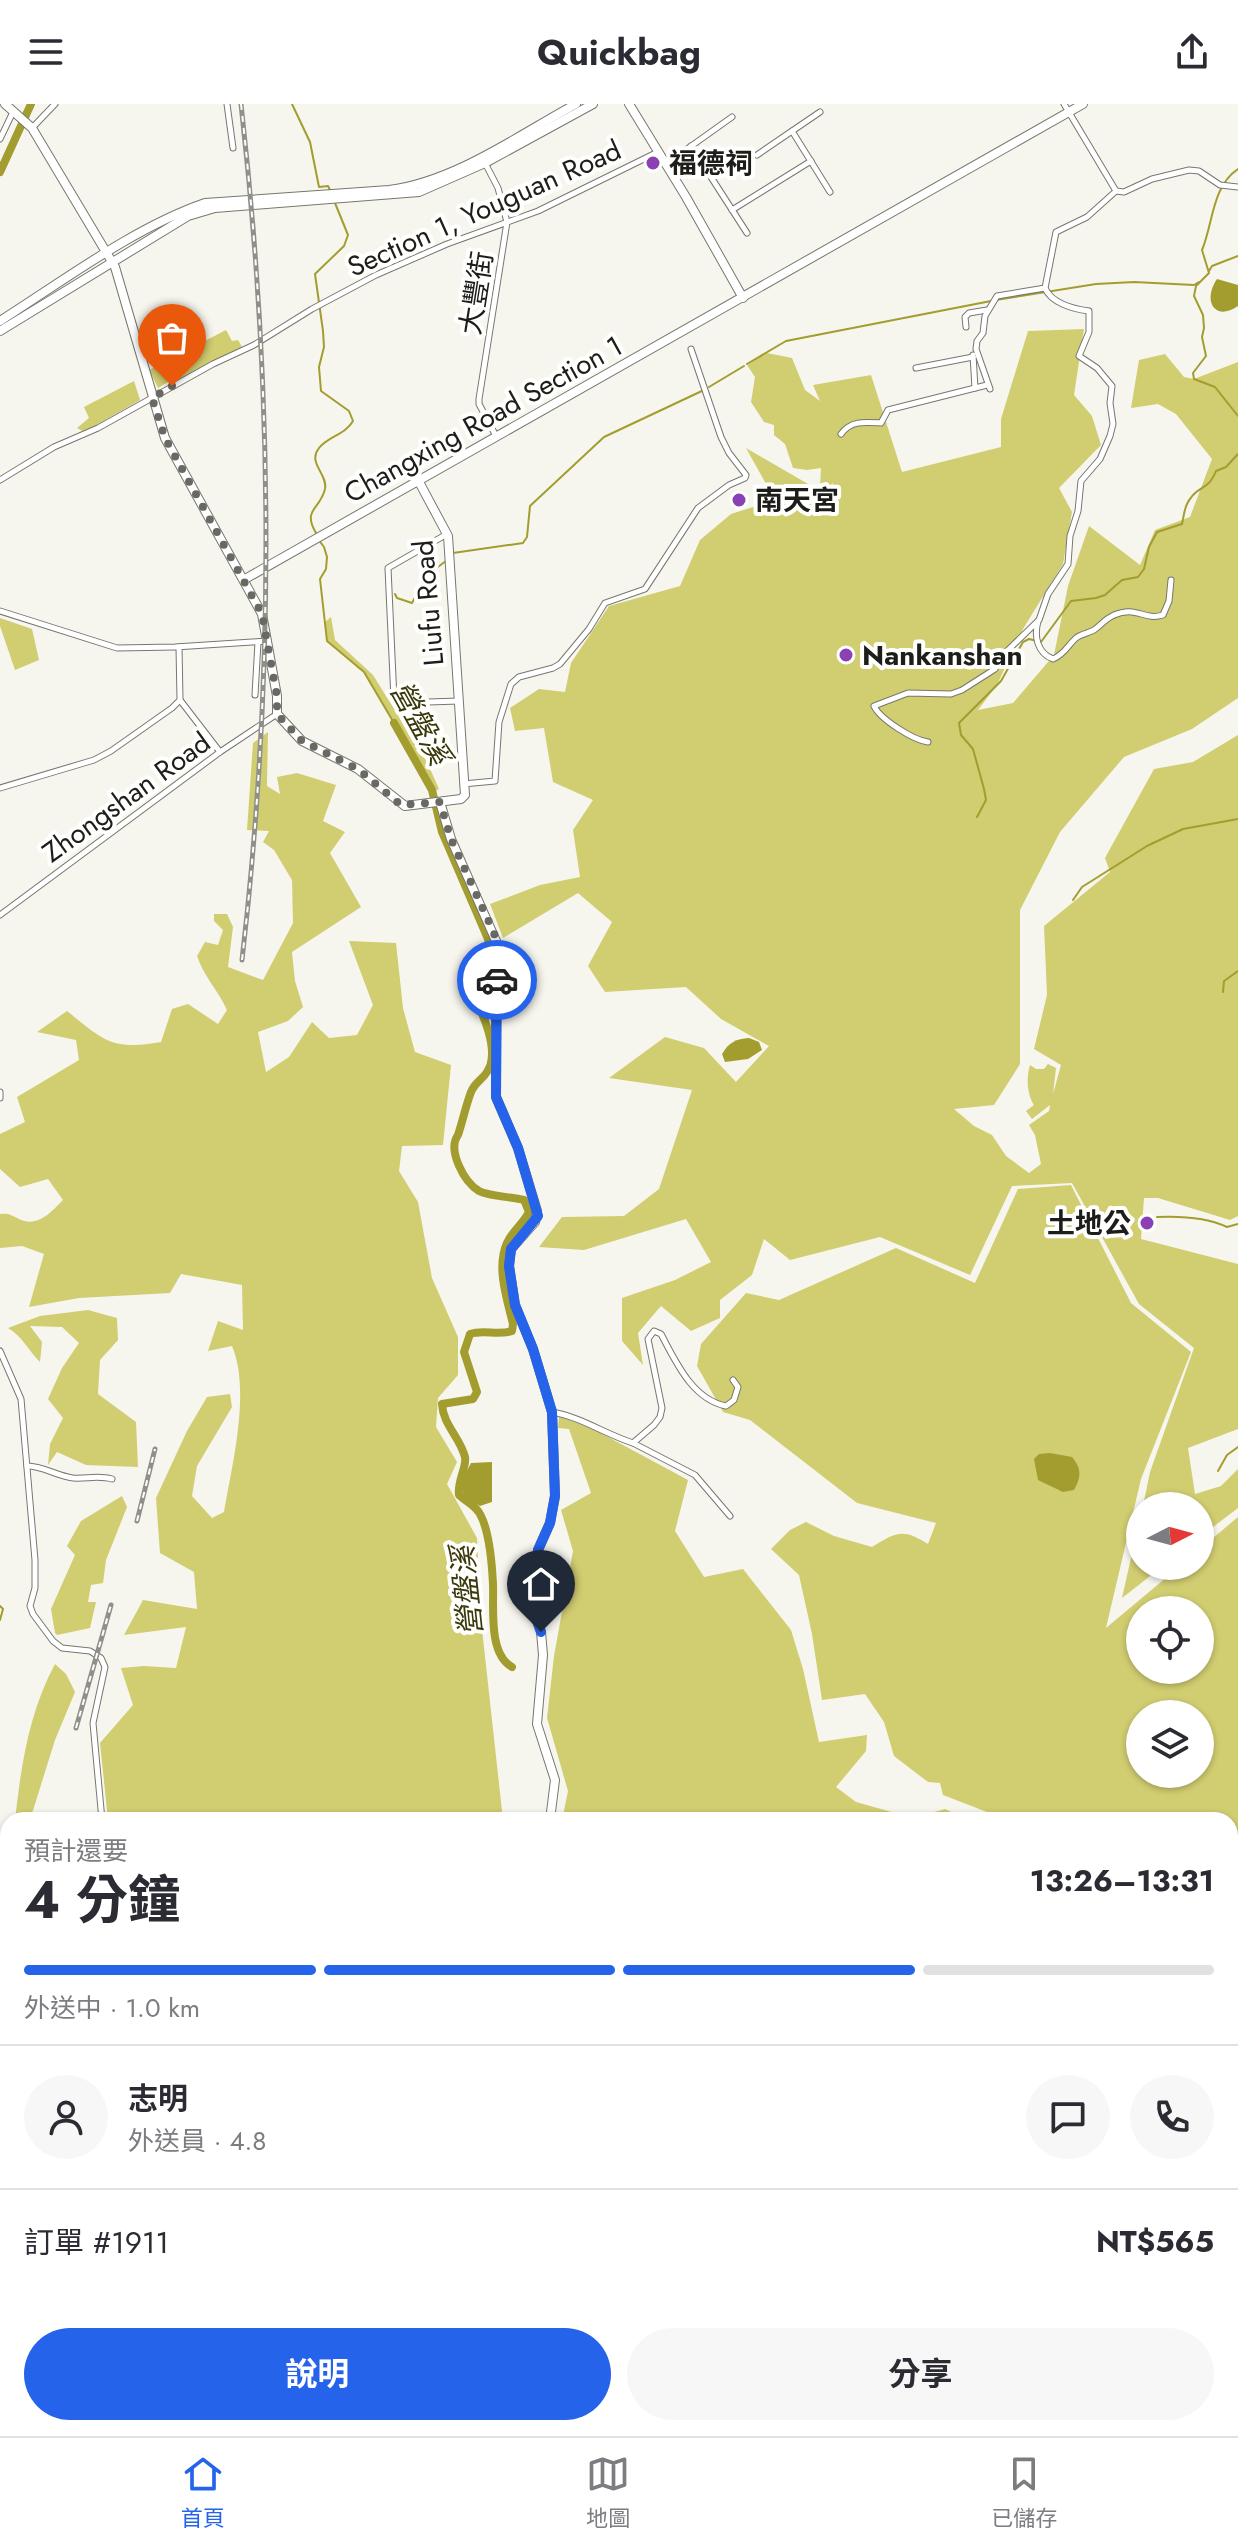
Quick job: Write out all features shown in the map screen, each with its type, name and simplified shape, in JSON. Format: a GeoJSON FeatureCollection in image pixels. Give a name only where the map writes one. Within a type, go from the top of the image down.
{"type":"FeatureCollection","features":[{"type":"Feature","properties":{"kind":"street"},"geometry":{"type":"LineString","coordinates":[[5,104],[30,127],[109,258],[165,438],[262,614],[269,641],[277,714],[302,741],[358,769],[401,805],[461,799],[465,795],[463,784],[495,781],[499,722],[511,684],[519,677],[560,664],[589,629],[605,603],[645,589],[698,508],[729,485],[745,478],[741,465],[729,453],[721,437],[691,349]]}},
{"type":"Feature","properties":{"kind":"street"},"geometry":{"type":"LineString","coordinates":[[30,127],[55,104]]}},
{"type":"Feature","properties":{"kind":"street"},"geometry":{"type":"LineString","coordinates":[[227,104],[233,148]]}},
{"type":"Feature","properties":{"kind":"street"},"geometry":{"type":"LineString","coordinates":[[483,160],[576,104]]}},
{"type":"Feature","properties":{"kind":"street"},"geometry":{"type":"LineString","coordinates":[[0,331],[182,211],[205,203],[419,192],[593,104]]}},
{"type":"Feature","properties":{"kind":"street"},"geometry":{"type":"LineString","coordinates":[[629,104],[743,298]]}},
{"type":"Feature","properties":{"kind":"street","name":"Changxing Road Section 1"},"geometry":{"type":"LineString","coordinates":[[245,579],[743,298],[1066,108],[1083,104]]}},
{"type":"Feature","properties":{"kind":"street"},"geometry":{"type":"LineString","coordinates":[[1066,108],[1116,191]]}},
{"type":"Feature","properties":{"kind":"street"},"geometry":{"type":"LineString","coordinates":[[757,155],[820,112]]}},
{"type":"Feature","properties":{"kind":"street"},"geometry":{"type":"LineString","coordinates":[[0,139],[14,113]]}},
{"type":"Feature","properties":{"kind":"street"},"geometry":{"type":"LineString","coordinates":[[666,164],[732,117]]}},
{"type":"Feature","properties":{"kind":"street"},"geometry":{"type":"LineString","coordinates":[[792,131],[830,192]]}},
{"type":"Feature","properties":{"kind":"street"},"geometry":{"type":"LineString","coordinates":[[691,146],[747,233]]}},
{"type":"Feature","properties":{"kind":"street","name":"Section 1, Youguan Road"},"geometry":{"type":"LineString","coordinates":[[152,398],[254,345],[326,301],[405,261],[565,199],[658,152]]}},
{"type":"Feature","properties":{"kind":"street","name":"大豐街"},"geometry":{"type":"LineString","coordinates":[[483,160],[498,188],[507,222],[479,399],[496,436]]}},
{"type":"Feature","properties":{"kind":"street"},"geometry":{"type":"LineString","coordinates":[[732,210],[811,161]]}},
{"type":"Feature","properties":{"kind":"street"},"geometry":{"type":"LineString","coordinates":[[1171,580],[1169,601],[1163,615],[1151,616],[1130,609],[1113,615],[1094,630],[1076,638],[1069,649],[1053,659],[1047,657],[1037,641],[1035,631],[1048,594],[1068,564],[1081,481],[1100,459],[1113,424],[1110,403],[1112,386],[1097,368],[1079,356],[1089,332],[1089,311],[1048,297],[1045,288],[1056,232],[1087,217],[1116,191],[1124,192],[1152,179],[1189,170],[1199,171],[1220,185],[1238,187]]}},
{"type":"Feature","properties":{"kind":"street"},"geometry":{"type":"LineString","coordinates":[[0,321],[109,258]]}},
{"type":"Feature","properties":{"kind":"street"},"geometry":{"type":"LineString","coordinates":[[975,388],[977,341],[983,333],[988,310],[997,296],[1045,288]]}},
{"type":"Feature","properties":{"kind":"street"},"geometry":{"type":"LineString","coordinates":[[966,327],[965,317],[969,313],[988,310]]}},
{"type":"Feature","properties":{"kind":"street"},"geometry":{"type":"LineString","coordinates":[[916,368],[975,354]]}},
{"type":"Feature","properties":{"kind":"street"},"geometry":{"type":"LineString","coordinates":[[841,434],[847,426],[861,422],[881,423],[888,410],[988,387],[975,354]]}},
{"type":"Feature","properties":{"kind":"street"},"geometry":{"type":"LineString","coordinates":[[0,480],[54,447],[98,428],[152,398]]}},
{"type":"Feature","properties":{"kind":"street","name":"Liufu Road"},"geometry":{"type":"LineString","coordinates":[[418,480],[447,534],[463,784]]}},
{"type":"Feature","properties":{"kind":"street"},"geometry":{"type":"LineString","coordinates":[[447,534],[388,568],[394,700],[397,703],[459,701]]}},
{"type":"Feature","properties":{"kind":"street"},"geometry":{"type":"LineString","coordinates":[[0,611],[117,648],[269,641]]}},
{"type":"Feature","properties":{"kind":"street"},"geometry":{"type":"LineString","coordinates":[[928,742],[903,731],[879,714],[874,706],[908,693],[955,693],[990,673],[1005,653],[1039,620]]}},
{"type":"Feature","properties":{"kind":"street"},"geometry":{"type":"LineString","coordinates":[[255,695],[258,642]]}},
{"type":"Feature","properties":{"kind":"street"},"geometry":{"type":"LineString","coordinates":[[179,647],[180,700],[220,752]]}},
{"type":"Feature","properties":{"kind":"street"},"geometry":{"type":"LineString","coordinates":[[0,788],[76,767],[111,751],[180,700]]}},
{"type":"Feature","properties":{"kind":"street","name":"Zhongshan Road"},"geometry":{"type":"LineString","coordinates":[[0,915],[220,752],[277,714]]}},
{"type":"Feature","properties":{"kind":"street"},"geometry":{"type":"LineString","coordinates":[[437,803],[496,941],[496,1097],[518,1148],[538,1216],[511,1249],[511,1284],[515,1305],[533,1349],[552,1412],[555,1496],[550,1523],[538,1550],[534,1607],[543,1655],[537,1724],[555,1780],[551,1812]]}},
{"type":"Feature","properties":{"kind":"street"},"geometry":{"type":"LineString","coordinates":[[633,1443],[660,1417],[662,1408],[648,1339],[650,1333],[661,1334],[689,1381],[714,1404],[726,1406],[734,1400],[738,1387],[733,1380]]}},
{"type":"Feature","properties":{"kind":"street"},"geometry":{"type":"LineString","coordinates":[[0,1351],[21,1399],[36,1577],[30,1606],[53,1641],[62,1648],[90,1651],[101,1658],[105,1667],[93,1723],[101,1812]]}},
{"type":"Feature","properties":{"kind":"street"},"geometry":{"type":"LineString","coordinates":[[552,1412],[573,1416],[695,1475],[730,1516]]}},
{"type":"Feature","properties":{"kind":"street"},"geometry":{"type":"LineString","coordinates":[[27,1466],[36,1466],[60,1476],[77,1478],[98,1475],[112,1479]]}},
{"type":"Feature","properties":{"kind":"shaded area"},"geometry":{"type":"Polygon","coordinates":[[[1217,279],[1238,285],[1238,306],[1223,312],[1213,307],[1211,295],[1217,279]]]}},
{"type":"Feature","properties":{"kind":"shaded area"},"geometry":{"type":"Polygon","coordinates":[[[1084,329],[1074,395],[1092,416],[1101,445],[1059,488],[1072,512],[1063,564],[1023,629],[997,685],[978,710],[1013,703],[1054,655],[1068,586],[1089,526],[1140,565],[1155,530],[1190,517],[1212,459],[1176,414],[1158,404],[1131,408],[1139,360],[1165,354],[1184,377],[1194,379],[1238,362],[1238,698],[1192,729],[1124,757],[1060,832],[1020,910],[1020,1064],[994,1105],[954,1109],[974,1126],[992,1135],[1006,1156],[1029,1173],[1041,1164],[1035,1135],[1029,1125],[1049,1111],[1050,1105],[1032,1119],[1026,1111],[1034,1105],[1029,1091],[1030,1065],[1036,1069],[1044,1069],[1048,1064],[1056,1068],[1053,1094],[1061,1065],[1034,1049],[1047,995],[1044,926],[1110,872],[1105,858],[1154,769],[1193,762],[1238,735],[1238,1216],[1230,1220],[1158,1198],[1144,1198],[1141,1239],[1238,1264],[1238,1429],[1188,1448],[1195,1492],[1146,1492],[1150,1472],[1194,1348],[1139,1304],[1072,1183],[1012,1186],[970,1275],[880,1237],[790,1260],[764,1239],[752,1275],[720,1300],[720,1318],[691,1331],[661,1306],[638,1333],[643,1365],[622,1341],[622,1298],[675,1280],[711,1262],[686,1219],[584,1250],[539,1247],[562,1217],[624,1216],[659,1189],[692,1090],[609,1078],[665,1037],[704,1048],[736,1082],[769,1046],[721,1019],[686,987],[605,992],[588,966],[612,922],[578,893],[503,938],[490,904],[540,885],[580,877],[573,830],[593,800],[553,782],[544,728],[515,731],[510,708],[539,689],[565,692],[571,663],[609,606],[680,586],[700,540],[731,514],[775,500],[746,448],[827,495],[831,493],[833,482],[827,493],[820,486],[821,468],[793,468],[785,444],[774,435],[774,425],[764,422],[751,402],[755,377],[747,365],[767,353],[792,358],[805,390],[820,401],[813,385],[871,375],[902,472],[1001,447],[1001,419],[1028,331],[1084,329]]]}},
{"type":"Feature","properties":{"kind":"shaded area"},"geometry":{"type":"Polygon","coordinates":[[[226,330],[232,341],[238,340],[242,347],[178,381],[173,379],[158,388],[149,370],[226,330]]]}},
{"type":"Feature","properties":{"kind":"shaded area"},"geometry":{"type":"Polygon","coordinates":[[[134,381],[140,400],[84,432],[77,428],[89,418],[84,407],[134,381]]]}},
{"type":"Feature","properties":{"kind":"shaded area"},"geometry":{"type":"Polygon","coordinates":[[[331,617],[335,640],[373,675],[427,762],[439,789],[433,792],[364,672],[327,641],[325,622],[331,617]]]}},
{"type":"Feature","properties":{"kind":"shaded area"},"geometry":{"type":"Polygon","coordinates":[[[0,618],[32,629],[39,660],[15,670],[0,618]]]}},
{"type":"Feature","properties":{"kind":"shaded area"},"geometry":{"type":"Polygon","coordinates":[[[268,732],[267,786],[280,794],[277,777],[297,773],[336,785],[323,821],[345,832],[330,853],[361,907],[292,952],[295,981],[303,1007],[288,1021],[258,1032],[266,1072],[289,1057],[312,1022],[329,1038],[357,1035],[373,1005],[349,941],[396,943],[403,1008],[415,1052],[451,1065],[443,1145],[402,1146],[399,1171],[418,1202],[432,1278],[458,1337],[458,1375],[438,1398],[436,1427],[457,1462],[447,1484],[477,1538],[481,1620],[502,1812],[107,1812],[100,1743],[133,1705],[121,1668],[176,1668],[186,1627],[124,1635],[143,1600],[197,1609],[194,1572],[160,1553],[156,1498],[187,1431],[207,1397],[230,1394],[232,1407],[197,1466],[192,1496],[212,1518],[224,1512],[238,1428],[240,1384],[232,1346],[208,1351],[218,1321],[243,1330],[242,1285],[181,1274],[170,1293],[79,1298],[29,1307],[44,1254],[22,1246],[0,1248],[0,1214],[32,1222],[44,1217],[63,1200],[48,1179],[20,1187],[0,1169],[0,1134],[25,1122],[17,1097],[79,1060],[76,1040],[37,1032],[67,1011],[100,1036],[119,1044],[161,1042],[172,1009],[188,1004],[218,1024],[227,1010],[197,956],[205,942],[218,945],[223,930],[214,921],[214,914],[227,914],[233,927],[228,967],[263,980],[293,923],[292,880],[274,850],[263,842],[269,831],[247,830],[253,743],[268,732]]]}},
{"type":"Feature","properties":{"kind":"shaded area"},"geometry":{"type":"Polygon","coordinates":[[[749,1038],[759,1042],[762,1050],[748,1059],[725,1062],[722,1054],[730,1044],[749,1038]]]}},
{"type":"Feature","properties":{"kind":"shaded area"},"geometry":{"type":"Polygon","coordinates":[[[1071,1185],[1131,1303],[1191,1352],[1138,1492],[1126,1492],[1126,1543],[1106,1628],[1126,1611],[1126,1684],[1214,1684],[1214,1596],[1144,1596],[1163,1580],[1214,1580],[1214,1537],[1238,1517],[1238,1812],[987,1812],[943,1795],[940,1783],[928,1782],[894,1756],[884,1722],[865,1694],[822,1700],[799,1575],[771,1549],[790,1530],[806,1522],[834,1536],[872,1547],[900,1534],[928,1544],[936,1523],[857,1503],[750,1420],[723,1412],[697,1366],[701,1344],[746,1293],[779,1300],[896,1248],[975,1283],[1018,1189],[1071,1185]]]}},
{"type":"Feature","properties":{"kind":"shaded area"},"geometry":{"type":"Polygon","coordinates":[[[88,1310],[117,1318],[118,1340],[100,1360],[98,1394],[136,1422],[138,1467],[86,1465],[57,1452],[48,1465],[50,1444],[63,1418],[48,1399],[62,1368],[79,1343],[62,1327],[30,1326],[42,1342],[40,1362],[8,1328],[40,1316],[88,1310]]]}},
{"type":"Feature","properties":{"kind":"shaded area"},"geometry":{"type":"Polygon","coordinates":[[[559,1417],[582,1423],[688,1480],[675,1531],[704,1577],[743,1569],[791,1630],[819,1742],[867,1735],[866,1751],[836,1787],[856,1802],[892,1812],[564,1812],[568,1791],[547,1718],[554,1656],[573,1551],[561,1510],[591,1493],[569,1429],[558,1428],[559,1417]]]}},
{"type":"Feature","properties":{"kind":"shaded area"},"geometry":{"type":"Polygon","coordinates":[[[1039,1454],[1072,1457],[1078,1465],[1078,1481],[1074,1490],[1063,1492],[1038,1480],[1034,1459],[1039,1454]]]}},
{"type":"Feature","properties":{"kind":"shaded area"},"geometry":{"type":"Polygon","coordinates":[[[492,1462],[492,1502],[480,1506],[463,1496],[462,1480],[471,1463],[492,1462]]]}},
{"type":"Feature","properties":{"kind":"shaded area"},"geometry":{"type":"Polygon","coordinates":[[[1238,1469],[1238,1508],[1214,1526],[1214,1492],[1202,1492],[1221,1486],[1238,1469]]]}},
{"type":"Feature","properties":{"kind":"shaded area"},"geometry":{"type":"Polygon","coordinates":[[[122,1496],[127,1507],[106,1560],[103,1583],[91,1585],[88,1602],[96,1602],[90,1628],[57,1635],[51,1609],[75,1555],[67,1546],[81,1521],[122,1496]]]}},
{"type":"Feature","properties":{"kind":"shaded area"},"geometry":{"type":"Polygon","coordinates":[[[1126,1580],[1145,1580],[1122,1598],[1126,1580]]]}},
{"type":"Feature","properties":{"kind":"shaded area"},"geometry":{"type":"Polygon","coordinates":[[[55,1664],[66,1674],[75,1692],[55,1740],[32,1812],[16,1812],[32,1720],[55,1664]]]}},
{"type":"Feature","properties":{"kind":"waterway"},"geometry":{"type":"LineString","coordinates":[[0,172],[31,104]]}},
{"type":"Feature","properties":{"kind":"waterway","name":"營盤溪"},"geometry":{"type":"LineString","coordinates":[[292,104],[310,142],[319,187],[328,186],[330,190]]}},
{"type":"Feature","properties":{"kind":"waterway"},"geometry":{"type":"LineString","coordinates":[[1238,169],[1229,176],[1218,195],[1202,250],[1209,273],[1196,286],[1194,296],[1203,315],[1202,337],[1206,356],[1193,373],[1194,379],[1215,387],[1238,416]]}},
{"type":"Feature","properties":{"kind":"waterway","name":"營盤溪"},"geometry":{"type":"LineString","coordinates":[[316,533],[311,514],[325,489],[324,478],[316,464],[316,453],[353,421],[349,411],[321,391],[319,367],[324,347],[315,274],[344,246],[348,235],[335,203]]}},
{"type":"Feature","properties":{"kind":"waterway"},"geometry":{"type":"LineString","coordinates":[[1209,271],[1212,266],[1238,256]]}},
{"type":"Feature","properties":{"kind":"waterway"},"geometry":{"type":"LineString","coordinates":[[996,300],[1096,284],[1194,285],[1199,282]]}},
{"type":"Feature","properties":{"kind":"waterway"},"geometry":{"type":"LineString","coordinates":[[747,364],[786,341],[991,301]]}},
{"type":"Feature","properties":{"kind":"waterway"},"geometry":{"type":"LineString","coordinates":[[709,387],[744,366]]}},
{"type":"Feature","properties":{"kind":"waterway"},"geometry":{"type":"LineString","coordinates":[[453,553],[523,543],[527,537],[530,506],[604,437],[704,390]]}},
{"type":"Feature","properties":{"kind":"waterway"},"geometry":{"type":"LineString","coordinates":[[977,817],[986,800],[984,789],[973,749],[961,735],[959,723],[1001,681],[1023,642],[1029,639],[1041,642],[1071,601],[1105,595],[1122,580],[1138,577],[1144,569],[1149,547],[1157,532],[1182,524],[1186,505],[1193,495],[1238,454]]}},
{"type":"Feature","properties":{"kind":"waterway","name":"營盤溪"},"geometry":{"type":"LineString","coordinates":[[318,539],[327,557],[326,569],[320,579],[327,641],[364,672],[394,723]]}},
{"type":"Feature","properties":{"kind":"waterway"},"geometry":{"type":"LineString","coordinates":[[395,594],[397,598],[412,603],[427,575],[446,561]]}},
{"type":"Feature","properties":{"kind":"waterway","name":"營盤溪"},"geometry":{"type":"LineString","coordinates":[[394,723],[432,790],[442,832],[488,939],[490,952],[487,967],[473,985],[472,993],[491,1043],[491,1064],[471,1092],[455,1141],[456,1157],[473,1187],[488,1194],[524,1200],[529,1212],[509,1239],[502,1262],[512,1331],[470,1334],[464,1352],[477,1392],[473,1399],[442,1404],[445,1418],[465,1457],[459,1495],[479,1512],[487,1531],[496,1641],[504,1661],[512,1667]]}},
{"type":"Feature","properties":{"kind":"waterway"},"geometry":{"type":"LineString","coordinates":[[1073,900],[1082,887],[1147,846],[1183,829],[1238,819]]}},
{"type":"Feature","properties":{"kind":"waterway"},"geometry":{"type":"LineString","coordinates":[[1223,992],[1224,981],[1238,971]]}},
{"type":"Feature","properties":{"kind":"waterway"},"geometry":{"type":"LineString","coordinates":[[1157,1217],[1192,1218],[1227,1227],[1238,1224]]}},
{"type":"Feature","properties":{"kind":"waterway"},"geometry":{"type":"LineString","coordinates":[[1218,1471],[1227,1455],[1238,1447]]}},
{"type":"Feature","properties":{"kind":"waterway"},"geometry":{"type":"LineString","coordinates":[[0,1606],[3,1609],[0,1620]]}},
{"type":"Feature","properties":{"kind":"railway"},"geometry":{"type":"LineString","coordinates":[[241,104],[259,318],[266,532],[260,746],[242,960]]}},
{"type":"Feature","properties":{"kind":"railway"},"geometry":{"type":"LineString","coordinates":[[137,1521],[155,1449]]}},
{"type":"Feature","properties":{"kind":"railway"},"geometry":{"type":"LineString","coordinates":[[76,1728],[111,1605]]}},
{"type":"Feature","properties":{"kind":"way so far"},"geometry":{"type":"LineString","coordinates":[[172,386],[152,398],[158,419],[165,438],[262,614],[269,641],[277,714],[302,741],[358,769],[401,805],[440,802],[451,839],[494,933],[497,980]]}},
{"type":"Feature","properties":{"kind":"place","name":"福德祠"},"geometry":{"type":"Point","coordinates":[653,163]}},
{"type":"Feature","properties":{"kind":"place","name":"南天宮"},"geometry":{"type":"Point","coordinates":[739,500]}},
{"type":"Feature","properties":{"kind":"place","name":"Nankanshan"},"geometry":{"type":"Point","coordinates":[846,655]}},
{"type":"Feature","properties":{"kind":"place","name":"土地公"},"geometry":{"type":"Point","coordinates":[1147,1223]}},
{"type":"Feature","properties":{"kind":"route"},"geometry":{"type":"LineString","coordinates":[[497,980],[497,1104],[518,1148],[538,1216],[511,1249],[511,1284],[515,1305],[533,1349],[552,1412],[555,1496],[550,1523],[538,1550],[534,1595],[534,1613],[541,1632]]}}]}
